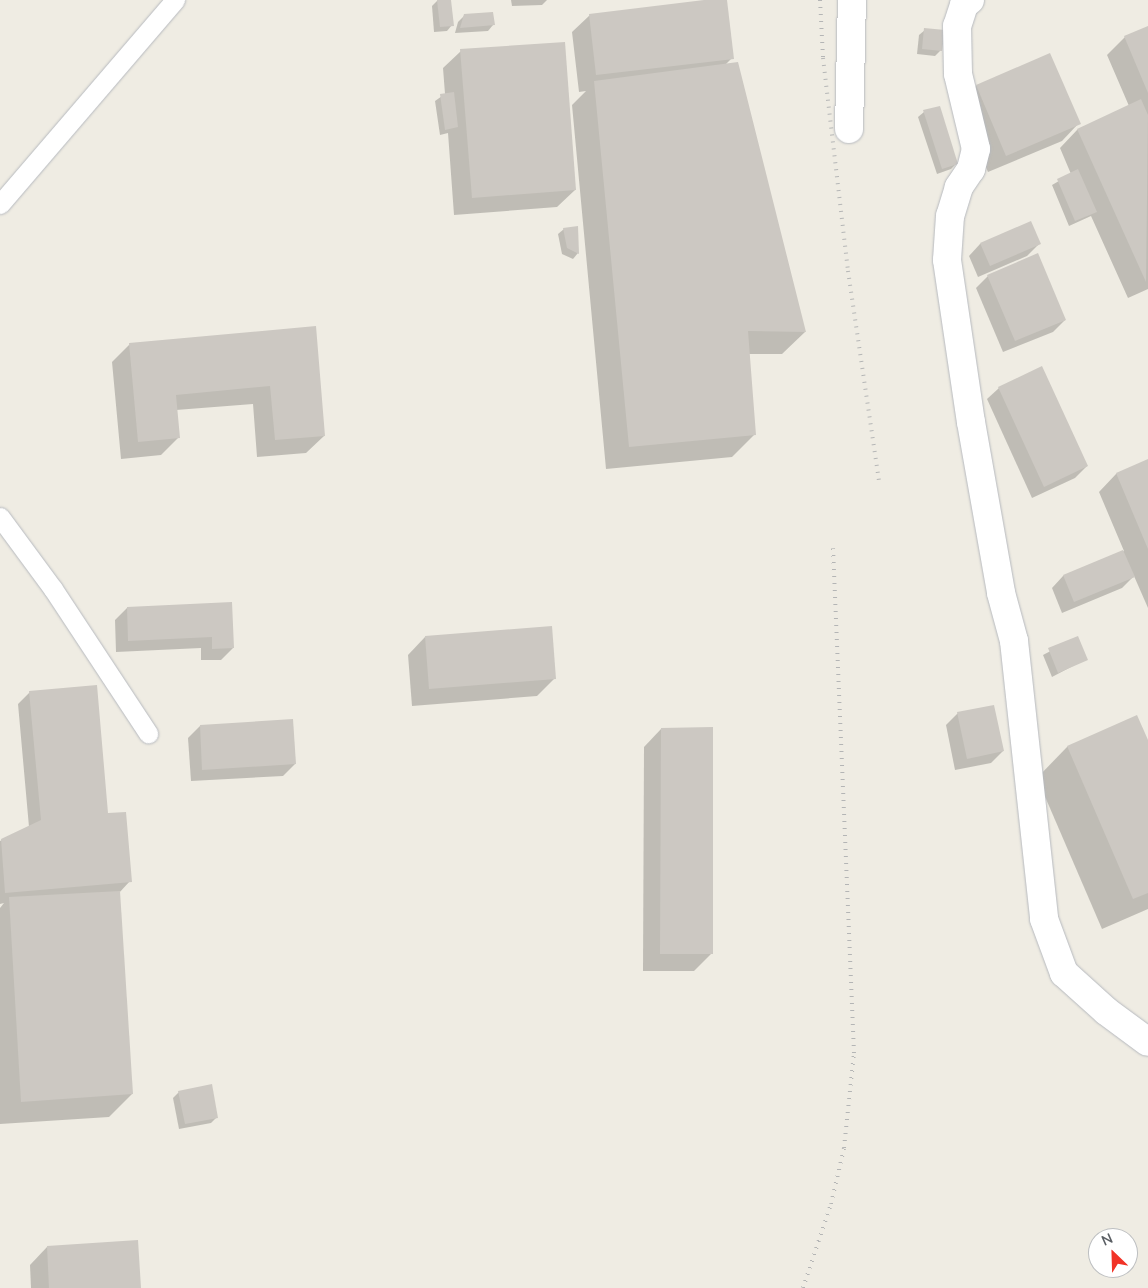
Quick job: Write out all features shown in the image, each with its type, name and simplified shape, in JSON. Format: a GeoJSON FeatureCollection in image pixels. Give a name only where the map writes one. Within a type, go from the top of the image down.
{"type":"FeatureCollection","features":[{"type":"Feature","properties":{"kind":"street"},"geometry":{"type":"LineString","coordinates":[[849,130],[852,0]]}},
{"type":"Feature","properties":{"kind":"street"},"geometry":{"type":"LineString","coordinates":[[970,0],[964,5],[957,26],[958,74],[976,149],[972,169],[959,187],[950,216],[947,260],[974,441],[1001,593],[1014,641],[1044,919],[1064,972],[1106,1011],[1148,1042]]}},
{"type":"Feature","properties":{"kind":"lane"},"geometry":{"type":"LineString","coordinates":[[0,204],[175,0]]}},
{"type":"Feature","properties":{"kind":"lane"},"geometry":{"type":"LineString","coordinates":[[0,518],[52,589],[148,733]]}},
{"type":"Feature","properties":{"kind":"building"},"geometry":{"type":"Polygon","coordinates":[[[437,0],[451,0],[454,26],[440,27],[437,0]]]}},
{"type":"Feature","properties":{"kind":"building"},"geometry":{"type":"Polygon","coordinates":[[[704,0],[727,0],[734,59],[596,75],[589,14],[704,0]]]}},
{"type":"Feature","properties":{"kind":"building"},"geometry":{"type":"Polygon","coordinates":[[[493,12],[495,25],[460,28],[464,14],[493,12]]]}},
{"type":"Feature","properties":{"kind":"building"},"geometry":{"type":"Polygon","coordinates":[[[1148,26],[1148,93],[1124,36],[1148,26]]]}},
{"type":"Feature","properties":{"kind":"building"},"geometry":{"type":"Polygon","coordinates":[[[924,28],[945,30],[942,51],[922,49],[924,28]]]}},
{"type":"Feature","properties":{"kind":"building"},"geometry":{"type":"Polygon","coordinates":[[[565,42],[576,190],[472,198],[460,49],[565,42]]]}},
{"type":"Feature","properties":{"kind":"building"},"geometry":{"type":"Polygon","coordinates":[[[1050,53],[1081,124],[1006,156],[976,85],[1050,53]]]}},
{"type":"Feature","properties":{"kind":"building"},"geometry":{"type":"Polygon","coordinates":[[[738,62],[806,332],[748,331],[756,435],[629,447],[594,81],[738,62]]]}},
{"type":"Feature","properties":{"kind":"building"},"geometry":{"type":"Polygon","coordinates":[[[454,92],[458,127],[445,130],[440,94],[454,92]]]}},
{"type":"Feature","properties":{"kind":"building"},"geometry":{"type":"Polygon","coordinates":[[[1141,99],[1148,115],[1146,282],[1077,129],[1141,99]]]}},
{"type":"Feature","properties":{"kind":"building"},"geometry":{"type":"Polygon","coordinates":[[[940,106],[958,164],[942,169],[923,110],[940,106]]]}},
{"type":"Feature","properties":{"kind":"building"},"geometry":{"type":"Polygon","coordinates":[[[1078,169],[1097,212],[1075,221],[1057,179],[1078,169]]]}},
{"type":"Feature","properties":{"kind":"building"},"geometry":{"type":"Polygon","coordinates":[[[1031,221],[1041,244],[990,266],[980,243],[1031,221]]]}},
{"type":"Feature","properties":{"kind":"building"},"geometry":{"type":"Polygon","coordinates":[[[578,226],[579,254],[567,248],[563,228],[578,226]]]}},
{"type":"Feature","properties":{"kind":"building"},"geometry":{"type":"Polygon","coordinates":[[[1038,253],[1066,320],[1015,341],[987,275],[1038,253]]]}},
{"type":"Feature","properties":{"kind":"building"},"geometry":{"type":"Polygon","coordinates":[[[316,326],[325,436],[275,440],[270,386],[176,395],[180,438],[138,442],[129,343],[316,326]]]}},
{"type":"Feature","properties":{"kind":"building"},"geometry":{"type":"Polygon","coordinates":[[[1042,366],[1088,466],[1044,487],[998,387],[1042,366]]]}},
{"type":"Feature","properties":{"kind":"building"},"geometry":{"type":"Polygon","coordinates":[[[1148,459],[1148,549],[1116,473],[1148,459]]]}},
{"type":"Feature","properties":{"kind":"building"},"geometry":{"type":"Polygon","coordinates":[[[1123,550],[1135,577],[1074,602],[1063,575],[1123,550]]]}},
{"type":"Feature","properties":{"kind":"building"},"geometry":{"type":"Polygon","coordinates":[[[232,602],[234,648],[212,649],[212,637],[128,641],[127,607],[232,602]]]}},
{"type":"Feature","properties":{"kind":"building"},"geometry":{"type":"Polygon","coordinates":[[[552,626],[556,679],[429,689],[425,636],[552,626]]]}},
{"type":"Feature","properties":{"kind":"building"},"geometry":{"type":"Polygon","coordinates":[[[1078,636],[1088,660],[1058,673],[1048,648],[1078,636]]]}},
{"type":"Feature","properties":{"kind":"building"},"geometry":{"type":"Polygon","coordinates":[[[97,685],[108,813],[126,812],[132,882],[5,893],[1,839],[41,820],[29,691],[97,685]]]}},
{"type":"Feature","properties":{"kind":"building"},"geometry":{"type":"Polygon","coordinates":[[[994,705],[1004,751],[967,759],[957,712],[994,705]]]}},
{"type":"Feature","properties":{"kind":"building"},"geometry":{"type":"Polygon","coordinates":[[[1137,715],[1148,740],[1148,893],[1133,899],[1067,746],[1137,715]]]}},
{"type":"Feature","properties":{"kind":"building"},"geometry":{"type":"Polygon","coordinates":[[[293,719],[296,764],[202,770],[200,725],[293,719]]]}},
{"type":"Feature","properties":{"kind":"building"},"geometry":{"type":"Polygon","coordinates":[[[713,727],[713,954],[660,954],[661,728],[713,727]]]}},
{"type":"Feature","properties":{"kind":"building"},"geometry":{"type":"Polygon","coordinates":[[[120,891],[133,1094],[21,1102],[9,897],[120,891]]]}},
{"type":"Feature","properties":{"kind":"building"},"geometry":{"type":"Polygon","coordinates":[[[212,1084],[218,1118],[185,1124],[178,1091],[212,1084]]]}},
{"type":"Feature","properties":{"kind":"building"},"geometry":{"type":"Polygon","coordinates":[[[138,1240],[141,1288],[49,1288],[47,1246],[138,1240]]]}},
{"type":"Feature","properties":{"kind":"railway"},"geometry":{"type":"LineString","coordinates":[[820,0],[823,58],[848,271],[879,480]]}},
{"type":"Feature","properties":{"kind":"railway"},"geometry":{"type":"LineString","coordinates":[[803,1288],[831,1204],[844,1148],[854,1053],[833,548]]}}]}
